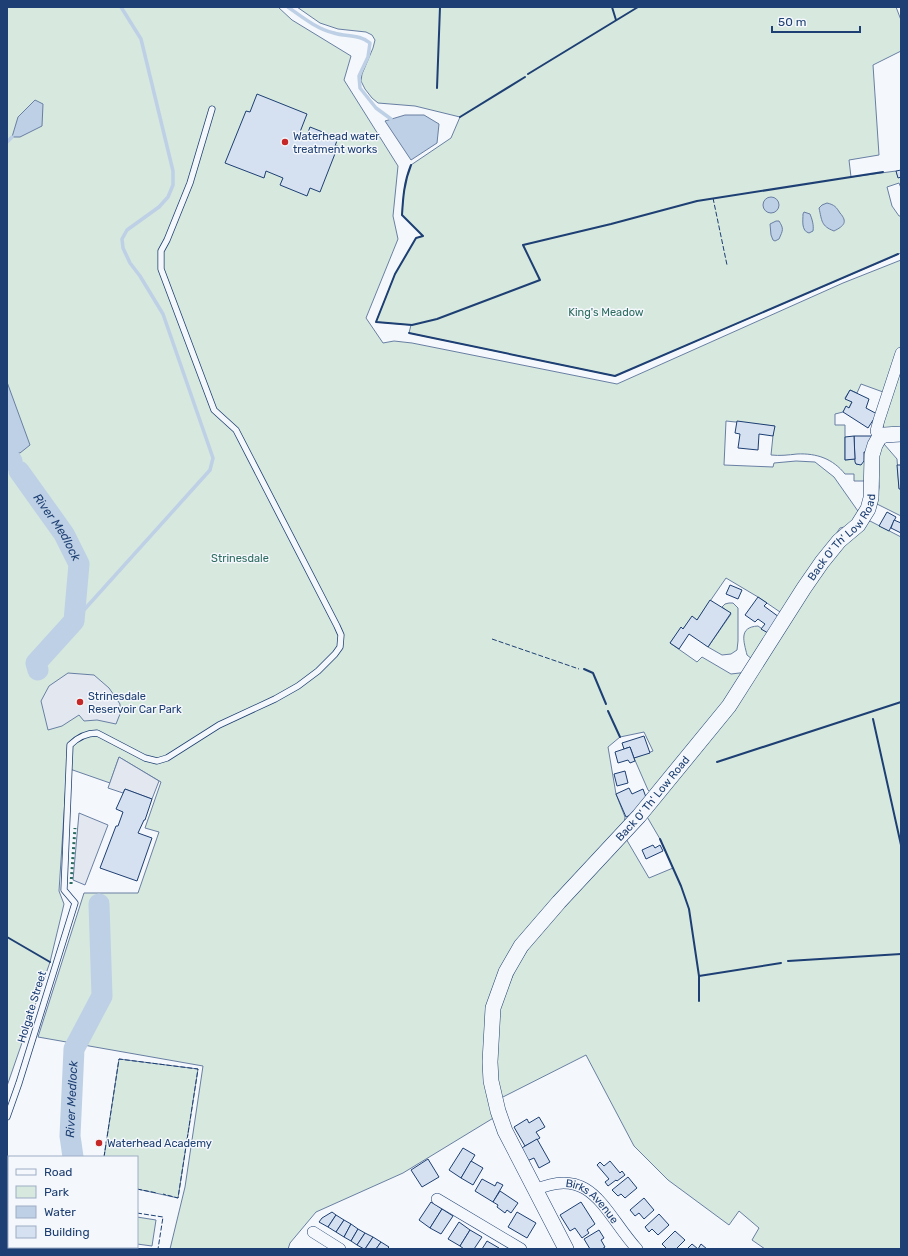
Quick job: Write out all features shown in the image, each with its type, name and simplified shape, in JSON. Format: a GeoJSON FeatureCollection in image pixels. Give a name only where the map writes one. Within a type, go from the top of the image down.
{"type":"FeatureCollection","features":[{"type":"Feature","properties":{"kind":"street"},"geometry":{"type":"LineString","coordinates":[[901,353],[876,431],[879,438],[884,435],[901,434]]}},
{"type":"Feature","properties":{"kind":"street","name":"Back O' Th' Low Road"},"geometry":{"type":"LineString","coordinates":[[566,1249],[505,1131],[498,1111],[491,1082],[493,1008],[506,972],[521,946],[559,902],[639,816],[729,706],[822,562],[839,541],[858,525],[868,509],[871,498],[872,455],[879,438]]}},
{"type":"Feature","properties":{"kind":"street","name":"Birks Avenue"},"geometry":{"type":"LineString","coordinates":[[535,1190],[546,1185],[557,1183],[570,1183],[587,1189],[596,1196],[637,1249]]}},
{"type":"Feature","properties":{"kind":"street"},"geometry":{"type":"LineString","coordinates":[[437,1199],[521,1249]]}},
{"type":"Feature","properties":{"kind":"street"},"geometry":{"type":"LineString","coordinates":[[313,1232],[340,1249]]}},
{"type":"Feature","properties":{"kind":"lane","name":"Holgate Street"},"geometry":{"type":"LineString","coordinates":[[7,1117],[75,903],[64,890],[70,745],[76,739],[88,733],[97,733],[145,758],[157,761],[167,758],[184,749],[219,725],[275,699],[298,686],[318,671],[340,647],[341,635],[337,626],[236,430],[214,410],[161,269],[161,251],[190,183],[212,109]]}},
{"type":"Feature","properties":{"kind":"green space","name":"Strinesdale"},"geometry":{"type":"Polygon","coordinates":[[[7,7],[278,7],[292,20],[351,56],[344,80],[398,166],[393,216],[398,239],[366,318],[383,343],[394,341],[412,343],[617,384],[843,283],[901,260],[901,347],[883,392],[861,384],[857,393],[850,390],[845,398],[852,402],[849,408],[846,407],[843,412],[835,414],[835,425],[845,425],[845,460],[855,459],[856,464],[861,464],[864,452],[869,452],[867,481],[854,481],[854,474],[845,474],[835,464],[818,456],[804,454],[771,455],[774,426],[726,421],[724,465],[773,467],[774,463],[796,461],[815,462],[834,477],[860,514],[849,526],[840,528],[783,614],[726,578],[697,620],[692,617],[683,629],[681,628],[670,643],[697,662],[702,657],[731,674],[748,672],[651,793],[648,790],[634,758],[653,751],[644,732],[620,737],[608,747],[616,794],[625,817],[624,825],[500,970],[495,1117],[403,1173],[316,1212],[290,1243],[288,1249],[170,1249],[185,1187],[203,1066],[38,1037],[84,893],[138,893],[159,832],[145,828],[161,782],[119,757],[110,783],[67,768],[59,891],[64,904],[50,962],[7,1086],[7,7]]]}},
{"type":"Feature","properties":{"kind":"green space","name":"King's Meadow"},"geometry":{"type":"Polygon","coordinates":[[[297,7],[896,7],[901,20],[901,51],[873,65],[879,155],[849,160],[851,177],[896,171],[898,177],[901,177],[901,188],[899,183],[887,187],[892,206],[899,216],[901,216],[901,253],[615,376],[409,333],[411,325],[376,322],[395,274],[416,238],[423,236],[402,215],[405,184],[411,165],[451,138],[460,117],[415,106],[378,103],[365,89],[361,81],[362,74],[375,40],[372,35],[366,32],[338,29],[320,23],[297,7]]]}},
{"type":"Feature","properties":{"kind":"green space"},"geometry":{"type":"Polygon","coordinates":[[[901,368],[901,430],[884,429],[882,421],[901,368]]]}},
{"type":"Feature","properties":{"kind":"green space"},"geometry":{"type":"Polygon","coordinates":[[[884,444],[897,459],[899,488],[901,489],[901,516],[877,504],[880,449],[884,444]]]}},
{"type":"Feature","properties":{"kind":"green space"},"geometry":{"type":"Polygon","coordinates":[[[870,521],[901,537],[901,1249],[765,1249],[752,1240],[759,1228],[739,1211],[729,1225],[668,1180],[634,1146],[586,1055],[497,1100],[494,1077],[500,1005],[516,968],[535,938],[625,837],[649,878],[673,868],[660,839],[646,815],[808,590],[848,537],[870,521]]]}},
{"type":"Feature","properties":{"kind":"green space"},"geometry":{"type":"Polygon","coordinates":[[[729,603],[733,603],[738,608],[737,650],[731,654],[722,655],[708,647],[731,614],[722,607],[729,603]]]}},
{"type":"Feature","properties":{"kind":"green space"},"geometry":{"type":"Polygon","coordinates":[[[758,626],[768,633],[752,659],[747,655],[744,636],[747,629],[758,626]]]}},
{"type":"Feature","properties":{"kind":"green space"},"geometry":{"type":"Polygon","coordinates":[[[119,1059],[198,1069],[178,1198],[138,1189],[138,1156],[104,1156],[119,1059]]]}},
{"type":"Feature","properties":{"kind":"green space"},"geometry":{"type":"Polygon","coordinates":[[[138,1217],[156,1220],[152,1246],[138,1244],[138,1217]]]}},
{"type":"Feature","properties":{"kind":"green space"},"geometry":{"type":"Polygon","coordinates":[[[130,1248],[136,1249],[97,1249],[130,1248]]]}},
{"type":"Feature","properties":{"kind":"shaded area","name":"Strinesdale Reservoir Car Park"},"geometry":{"type":"Polygon","coordinates":[[[68,673],[94,675],[109,688],[120,704],[120,714],[116,724],[97,720],[84,721],[79,715],[62,726],[48,730],[41,701],[49,686],[68,673]]]}},
{"type":"Feature","properties":{"kind":"shaded area"},"geometry":{"type":"Polygon","coordinates":[[[119,757],[159,781],[152,799],[125,789],[123,793],[108,788],[119,757]]]}},
{"type":"Feature","properties":{"kind":"shaded area"},"geometry":{"type":"Polygon","coordinates":[[[79,813],[108,825],[85,885],[73,880],[79,813]]]}},
{"type":"Feature","properties":{"kind":"water"},"geometry":{"type":"Polygon","coordinates":[[[35,100],[43,104],[42,126],[20,137],[12,137],[18,117],[35,100]]]}},
{"type":"Feature","properties":{"kind":"water"},"geometry":{"type":"Polygon","coordinates":[[[405,115],[424,115],[439,124],[437,143],[411,160],[385,121],[405,115]]]}},
{"type":"Feature","properties":{"kind":"water"},"geometry":{"type":"Polygon","coordinates":[[[771,197],[777,199],[779,205],[777,211],[771,213],[765,211],[763,205],[765,199],[771,197]]]}},
{"type":"Feature","properties":{"kind":"water"},"geometry":{"type":"Polygon","coordinates":[[[827,203],[835,206],[844,219],[844,224],[834,231],[824,225],[819,208],[827,203]]]}},
{"type":"Feature","properties":{"kind":"water"},"geometry":{"type":"Polygon","coordinates":[[[804,212],[810,214],[813,222],[813,231],[809,233],[806,232],[803,225],[804,212]]]}},
{"type":"Feature","properties":{"kind":"water"},"geometry":{"type":"Polygon","coordinates":[[[779,221],[782,226],[782,230],[779,239],[775,241],[771,235],[770,224],[779,221]]]}},
{"type":"Feature","properties":{"kind":"water"},"geometry":{"type":"Polygon","coordinates":[[[7,382],[30,445],[20,453],[11,452],[7,454],[7,382]]]}},
{"type":"Feature","properties":{"kind":"building","name":"Waterhead water treatment works"},"geometry":{"type":"Polygon","coordinates":[[[257,94],[307,114],[300,132],[307,135],[310,127],[338,138],[335,146],[338,146],[320,192],[310,188],[307,196],[280,185],[283,178],[266,171],[264,178],[225,163],[246,111],[250,112],[257,94]]]}},
{"type":"Feature","properties":{"kind":"building"},"geometry":{"type":"Polygon","coordinates":[[[901,170],[901,177],[898,178],[896,171],[901,170]]]}},
{"type":"Feature","properties":{"kind":"building"},"geometry":{"type":"Polygon","coordinates":[[[850,390],[869,399],[866,408],[877,414],[868,428],[843,412],[846,406],[849,408],[852,402],[845,399],[850,390]]]}},
{"type":"Feature","properties":{"kind":"building"},"geometry":{"type":"Polygon","coordinates":[[[737,421],[775,426],[773,436],[759,434],[758,450],[738,448],[740,434],[735,433],[737,421]]]}},
{"type":"Feature","properties":{"kind":"building"},"geometry":{"type":"Polygon","coordinates":[[[854,436],[872,436],[869,452],[864,452],[864,461],[861,465],[856,464],[855,462],[854,436]]]}},
{"type":"Feature","properties":{"kind":"building"},"geometry":{"type":"Polygon","coordinates":[[[854,436],[855,459],[845,460],[845,437],[854,436]]]}},
{"type":"Feature","properties":{"kind":"building"},"geometry":{"type":"Polygon","coordinates":[[[897,465],[901,465],[901,489],[899,489],[897,465]]]}},
{"type":"Feature","properties":{"kind":"building"},"geometry":{"type":"Polygon","coordinates":[[[887,512],[896,517],[889,531],[879,526],[887,512]]]}},
{"type":"Feature","properties":{"kind":"building"},"geometry":{"type":"Polygon","coordinates":[[[894,520],[901,523],[901,533],[891,528],[894,520]]]}},
{"type":"Feature","properties":{"kind":"building"},"geometry":{"type":"Polygon","coordinates":[[[730,585],[742,590],[738,599],[726,594],[730,585]]]}},
{"type":"Feature","properties":{"kind":"building"},"geometry":{"type":"Polygon","coordinates":[[[758,597],[767,603],[764,606],[779,617],[768,633],[761,629],[765,624],[758,619],[755,622],[745,615],[758,597]]]}},
{"type":"Feature","properties":{"kind":"building"},"geometry":{"type":"Polygon","coordinates":[[[710,600],[731,613],[708,647],[689,634],[679,649],[670,643],[681,627],[683,629],[692,616],[697,620],[710,600]]]}},
{"type":"Feature","properties":{"kind":"building"},"geometry":{"type":"Polygon","coordinates":[[[644,736],[650,753],[634,758],[630,747],[624,749],[622,743],[644,736]]]}},
{"type":"Feature","properties":{"kind":"building"},"geometry":{"type":"Polygon","coordinates":[[[630,747],[635,761],[630,763],[628,760],[618,763],[615,752],[630,747]]]}},
{"type":"Feature","properties":{"kind":"building"},"geometry":{"type":"Polygon","coordinates":[[[625,771],[628,783],[617,786],[614,774],[625,771]]]}},
{"type":"Feature","properties":{"kind":"building"},"geometry":{"type":"Polygon","coordinates":[[[629,788],[632,794],[643,789],[647,800],[638,812],[626,817],[616,794],[629,788]]]}},
{"type":"Feature","properties":{"kind":"building"},"geometry":{"type":"Polygon","coordinates":[[[125,789],[152,799],[145,820],[138,833],[152,838],[137,881],[100,868],[123,812],[116,809],[125,789]]]}},
{"type":"Feature","properties":{"kind":"building"},"geometry":{"type":"Polygon","coordinates":[[[653,845],[655,848],[660,845],[663,851],[646,859],[642,850],[653,845]]]}},
{"type":"Feature","properties":{"kind":"building"},"geometry":{"type":"Polygon","coordinates":[[[539,1117],[545,1127],[536,1132],[540,1138],[525,1146],[514,1127],[527,1119],[529,1123],[539,1117]]]}},
{"type":"Feature","properties":{"kind":"building"},"geometry":{"type":"Polygon","coordinates":[[[537,1139],[550,1162],[539,1168],[534,1158],[527,1161],[520,1149],[537,1139]]]}},
{"type":"Feature","properties":{"kind":"building"},"geometry":{"type":"Polygon","coordinates":[[[463,1148],[475,1155],[461,1178],[449,1170],[463,1148]]]}},
{"type":"Feature","properties":{"kind":"building"},"geometry":{"type":"Polygon","coordinates":[[[428,1159],[439,1177],[422,1187],[411,1170],[428,1159]]]}},
{"type":"Feature","properties":{"kind":"building"},"geometry":{"type":"Polygon","coordinates":[[[471,1161],[483,1168],[473,1185],[461,1178],[471,1161]]]}},
{"type":"Feature","properties":{"kind":"building"},"geometry":{"type":"Polygon","coordinates":[[[610,1161],[620,1173],[622,1171],[625,1175],[608,1186],[605,1182],[609,1179],[597,1165],[600,1162],[604,1166],[610,1161]]]}},
{"type":"Feature","properties":{"kind":"building"},"geometry":{"type":"Polygon","coordinates":[[[628,1177],[637,1188],[625,1198],[621,1194],[618,1196],[612,1190],[628,1177]]]}},
{"type":"Feature","properties":{"kind":"building"},"geometry":{"type":"Polygon","coordinates":[[[482,1179],[495,1186],[497,1182],[503,1185],[493,1202],[475,1191],[482,1179]]]}},
{"type":"Feature","properties":{"kind":"building"},"geometry":{"type":"Polygon","coordinates":[[[500,1191],[518,1203],[511,1213],[507,1210],[505,1213],[493,1202],[500,1191]]]}},
{"type":"Feature","properties":{"kind":"building"},"geometry":{"type":"Polygon","coordinates":[[[644,1198],[654,1210],[644,1219],[639,1213],[635,1216],[630,1210],[644,1198]]]}},
{"type":"Feature","properties":{"kind":"building"},"geometry":{"type":"Polygon","coordinates":[[[431,1202],[442,1209],[430,1228],[419,1220],[431,1202]]]}},
{"type":"Feature","properties":{"kind":"building"},"geometry":{"type":"Polygon","coordinates":[[[581,1202],[595,1224],[587,1230],[589,1233],[582,1238],[575,1228],[570,1231],[560,1215],[581,1202]]]}},
{"type":"Feature","properties":{"kind":"building"},"geometry":{"type":"Polygon","coordinates":[[[7,1204],[8,1248],[38,1249],[7,1249],[7,1204]]]}},
{"type":"Feature","properties":{"kind":"building"},"geometry":{"type":"Polygon","coordinates":[[[442,1209],[453,1216],[441,1234],[430,1228],[442,1209]]]}},
{"type":"Feature","properties":{"kind":"building"},"geometry":{"type":"Polygon","coordinates":[[[332,1212],[336,1215],[328,1227],[319,1222],[322,1218],[332,1212]]]}},
{"type":"Feature","properties":{"kind":"building"},"geometry":{"type":"Polygon","coordinates":[[[517,1212],[536,1223],[527,1238],[508,1227],[517,1212]]]}},
{"type":"Feature","properties":{"kind":"building"},"geometry":{"type":"Polygon","coordinates":[[[659,1214],[669,1225],[658,1235],[652,1229],[649,1232],[645,1227],[659,1214]]]}},
{"type":"Feature","properties":{"kind":"building"},"geometry":{"type":"Polygon","coordinates":[[[336,1215],[344,1220],[336,1232],[328,1227],[336,1215]]]}},
{"type":"Feature","properties":{"kind":"building"},"geometry":{"type":"Polygon","coordinates":[[[344,1220],[351,1224],[344,1237],[336,1232],[344,1220]]]}},
{"type":"Feature","properties":{"kind":"building"},"geometry":{"type":"Polygon","coordinates":[[[459,1222],[470,1230],[460,1246],[448,1239],[459,1222]]]}},
{"type":"Feature","properties":{"kind":"building"},"geometry":{"type":"Polygon","coordinates":[[[351,1224],[358,1229],[351,1241],[344,1237],[351,1224]]]}},
{"type":"Feature","properties":{"kind":"building"},"geometry":{"type":"Polygon","coordinates":[[[358,1229],[365,1233],[357,1245],[351,1241],[358,1229]]]}},
{"type":"Feature","properties":{"kind":"building"},"geometry":{"type":"Polygon","coordinates":[[[470,1230],[482,1237],[474,1249],[464,1249],[460,1246],[470,1230]]]}},
{"type":"Feature","properties":{"kind":"building"},"geometry":{"type":"Polygon","coordinates":[[[599,1230],[604,1238],[601,1240],[605,1247],[602,1249],[590,1249],[584,1239],[599,1230]]]}},
{"type":"Feature","properties":{"kind":"building"},"geometry":{"type":"Polygon","coordinates":[[[675,1231],[685,1240],[676,1249],[667,1249],[662,1244],[675,1231]]]}},
{"type":"Feature","properties":{"kind":"building"},"geometry":{"type":"Polygon","coordinates":[[[365,1233],[373,1237],[364,1249],[357,1245],[365,1233]]]}},
{"type":"Feature","properties":{"kind":"building"},"geometry":{"type":"Polygon","coordinates":[[[373,1237],[381,1242],[376,1249],[365,1249],[373,1237]]]}},
{"type":"Feature","properties":{"kind":"building"},"geometry":{"type":"Polygon","coordinates":[[[487,1241],[499,1248],[499,1249],[482,1249],[487,1241]]]}},
{"type":"Feature","properties":{"kind":"building"},"geometry":{"type":"Polygon","coordinates":[[[381,1242],[389,1247],[387,1249],[376,1249],[381,1242]]]}},
{"type":"Feature","properties":{"kind":"building"},"geometry":{"type":"Polygon","coordinates":[[[692,1244],[698,1249],[687,1249],[692,1244]]]}},
{"type":"Feature","properties":{"kind":"building"},"geometry":{"type":"Polygon","coordinates":[[[701,1244],[707,1249],[698,1249],[701,1244]]]}},
{"type":"Feature","properties":{"kind":"waterway"},"geometry":{"type":"LineString","coordinates":[[74,621],[210,470],[213,458],[163,314],[140,276],[130,263],[123,248],[122,239],[127,230],[159,207],[168,197],[173,185],[173,171],[141,39],[121,7]]}},
{"type":"Feature","properties":{"kind":"waterway"},"geometry":{"type":"LineString","coordinates":[[288,7],[322,29],[362,38],[370,43],[368,57],[359,76],[360,88],[376,108],[391,119]]}},
{"type":"Feature","properties":{"kind":"waterway"},"geometry":{"type":"LineString","coordinates":[[7,142],[12,137]]}},
{"type":"Feature","properties":{"kind":"waterway","name":"River Medlock"},"geometry":{"type":"LineString","coordinates":[[7,454],[12,461]]}},
{"type":"Feature","properties":{"kind":"waterway","name":"River Medlock"},"geometry":{"type":"LineString","coordinates":[[19,471],[64,534],[79,564],[74,621],[36,663],[38,670]]}},
{"type":"Feature","properties":{"kind":"waterway","name":"River Medlock"},"geometry":{"type":"LineString","coordinates":[[73,1156],[70,1136],[74,1049],[102,996],[99,904]]}},
{"type":"Feature","properties":{"kind":"hedge"},"geometry":{"type":"LineString","coordinates":[[71,884],[75,828]]}},
{"type":"Feature","properties":{"kind":"fence"},"geometry":{"type":"LineString","coordinates":[[713,198],[727,265]]}},
{"type":"Feature","properties":{"kind":"fence"},"geometry":{"type":"LineString","coordinates":[[492,639],[579,669]]}},
{"type":"Feature","properties":{"kind":"fence"},"geometry":{"type":"LineString","coordinates":[[104,1156],[119,1059],[198,1069],[178,1198],[163,1194]]}},
{"type":"Feature","properties":{"kind":"fence"},"geometry":{"type":"LineString","coordinates":[[138,1189],[157,1193]]}},
{"type":"Feature","properties":{"kind":"fence"},"geometry":{"type":"LineString","coordinates":[[138,1213],[163,1217],[158,1249]]}},
{"type":"Feature","properties":{"kind":"wall"},"geometry":{"type":"LineString","coordinates":[[437,88],[440,7]]}},
{"type":"Feature","properties":{"kind":"wall"},"geometry":{"type":"LineString","coordinates":[[612,7],[616,20]]}},
{"type":"Feature","properties":{"kind":"wall"},"geometry":{"type":"LineString","coordinates":[[528,74],[638,7]]}},
{"type":"Feature","properties":{"kind":"wall"},"geometry":{"type":"LineString","coordinates":[[460,117],[525,77]]}},
{"type":"Feature","properties":{"kind":"wall"},"geometry":{"type":"LineString","coordinates":[[411,165],[405,184],[402,215],[423,236],[416,238],[395,274],[376,322],[412,325],[437,319],[540,280],[523,245],[611,224],[697,201],[883,172]]}},
{"type":"Feature","properties":{"kind":"wall"},"geometry":{"type":"LineString","coordinates":[[409,333],[615,376],[898,254]]}},
{"type":"Feature","properties":{"kind":"wall"},"geometry":{"type":"LineString","coordinates":[[584,669],[593,673],[606,704]]}},
{"type":"Feature","properties":{"kind":"wall"},"geometry":{"type":"LineString","coordinates":[[717,762],[901,702]]}},
{"type":"Feature","properties":{"kind":"wall"},"geometry":{"type":"LineString","coordinates":[[608,711],[620,737]]}},
{"type":"Feature","properties":{"kind":"wall"},"geometry":{"type":"LineString","coordinates":[[873,719],[901,845]]}},
{"type":"Feature","properties":{"kind":"wall"},"geometry":{"type":"LineString","coordinates":[[660,839],[681,886],[689,909],[699,976],[699,1001]]}},
{"type":"Feature","properties":{"kind":"wall"},"geometry":{"type":"LineString","coordinates":[[7,937],[50,962]]}},
{"type":"Feature","properties":{"kind":"wall"},"geometry":{"type":"LineString","coordinates":[[788,961],[901,954]]}},
{"type":"Feature","properties":{"kind":"wall"},"geometry":{"type":"LineString","coordinates":[[699,976],[781,963]]}},
{"type":"Feature","properties":{"kind":"place","name":"Waterhead water treatment works"},"geometry":{"type":"Point","coordinates":[285,142]}},
{"type":"Feature","properties":{"kind":"place","name":"Strinesdale Reservoir Car Park"},"geometry":{"type":"Point","coordinates":[80,702]}},
{"type":"Feature","properties":{"kind":"place","name":"Waterhead Academy"},"geometry":{"type":"Point","coordinates":[99,1143]}}]}
